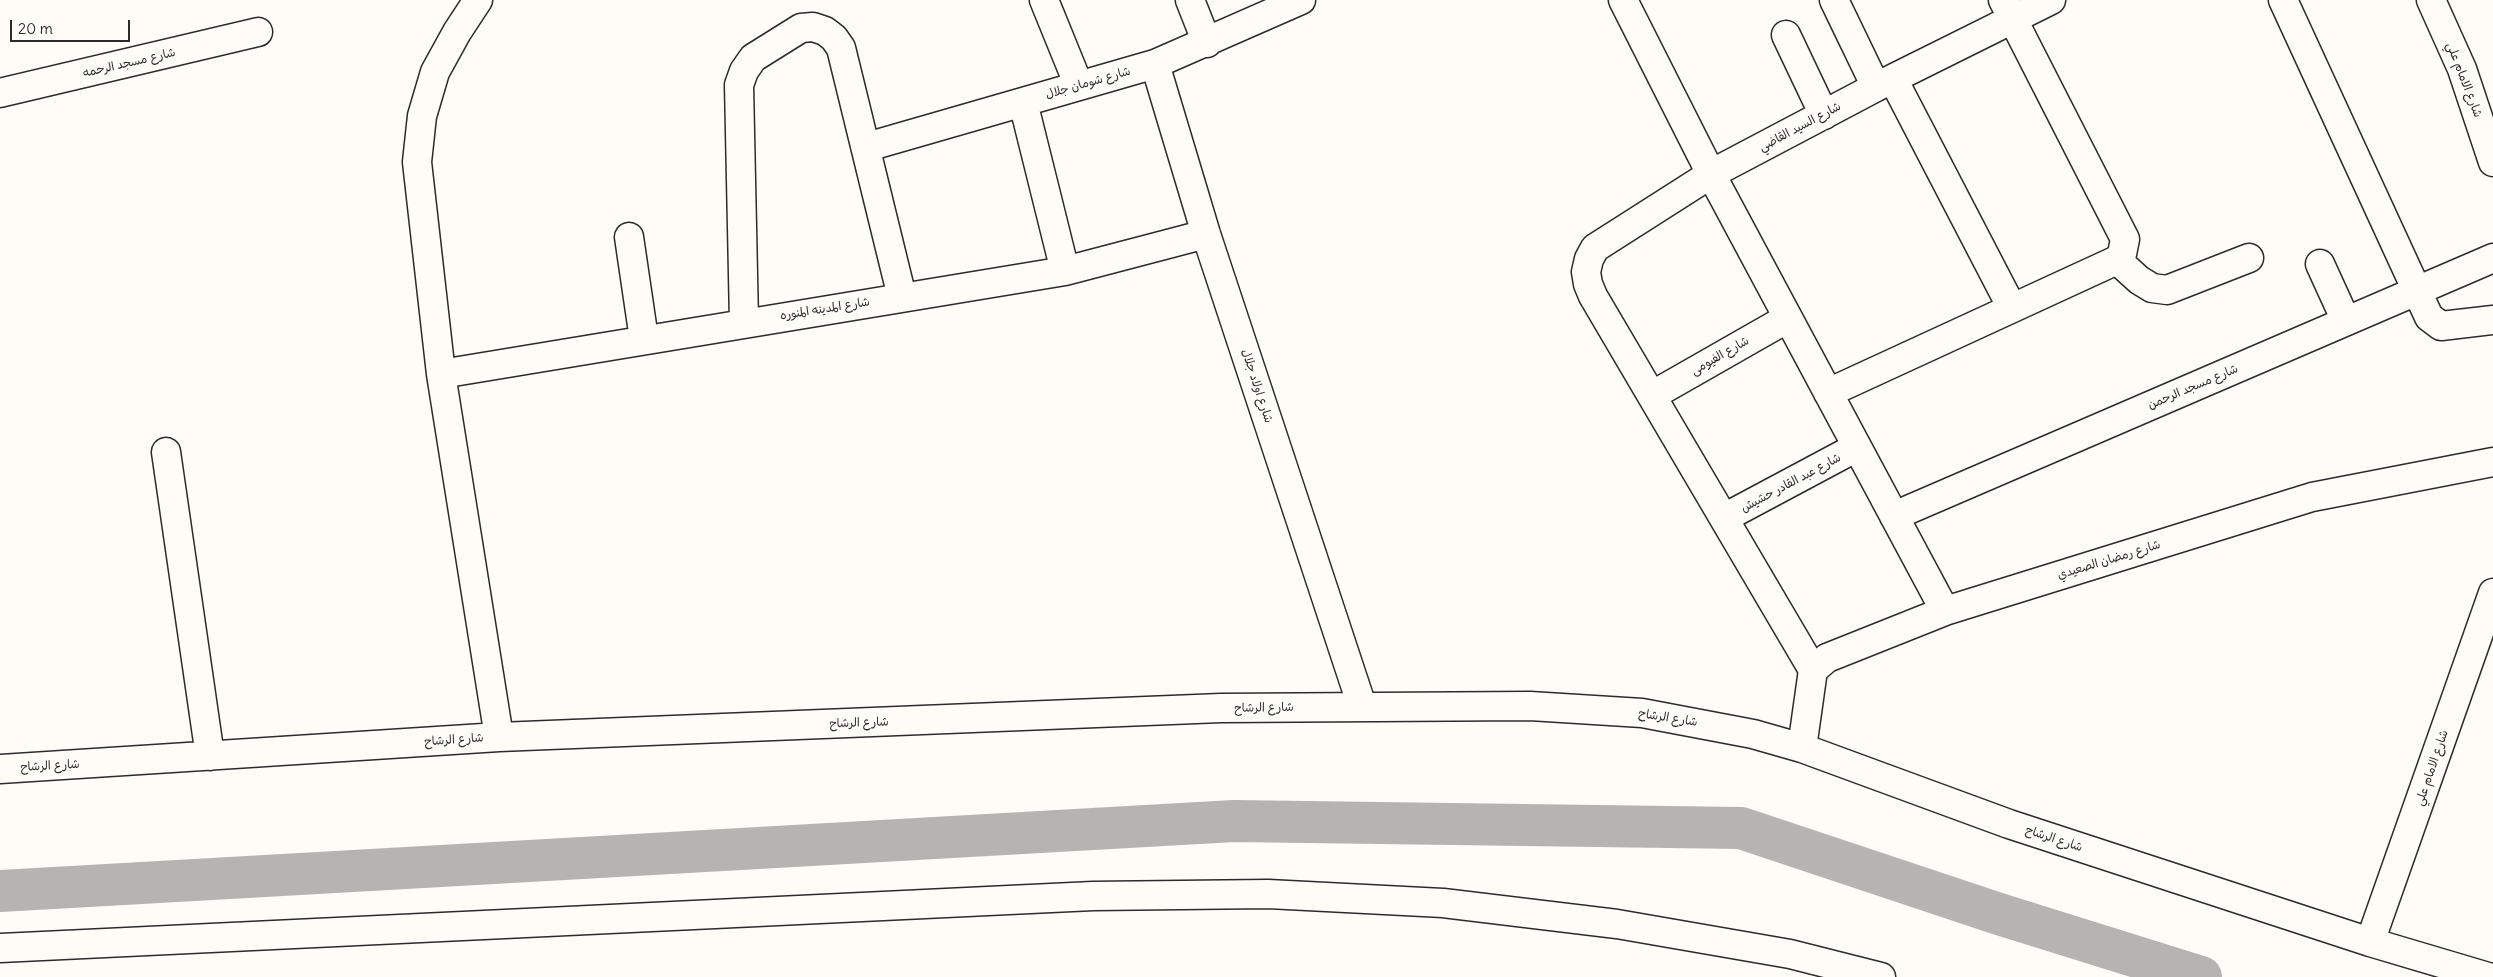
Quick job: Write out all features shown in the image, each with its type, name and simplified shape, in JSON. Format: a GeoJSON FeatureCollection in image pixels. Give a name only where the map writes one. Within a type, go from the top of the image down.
{"type":"FeatureCollection","features":[{"type":"Feature","properties":{"kind":"street"},"geometry":{"type":"LineString","coordinates":[[478,0],[457,32],[435,72],[422,116],[417,162],[441,374],[499,737]]}},
{"type":"Feature","properties":{"kind":"street"},"geometry":{"type":"LineString","coordinates":[[1044,0],[1079,86]]}},
{"type":"Feature","properties":{"kind":"street"},"geometry":{"type":"LineString","coordinates":[[1190,0],[1207,43]]}},
{"type":"Feature","properties":{"kind":"street","name":"شارع شومان جلال"},"geometry":{"type":"LineString","coordinates":[[867,148],[1155,64],[1207,43],[1301,0]]}},
{"type":"Feature","properties":{"kind":"street"},"geometry":{"type":"LineString","coordinates":[[1623,0],[1711,174],[1945,611]]}},
{"type":"Feature","properties":{"kind":"street"},"geometry":{"type":"LineString","coordinates":[[1834,0],[1885,83],[2012,308]]}},
{"type":"Feature","properties":{"kind":"street","name":"شارع السيد القاضي"},"geometry":{"type":"LineString","coordinates":[[1653,395],[1588,284],[1586,272],[1589,259],[1595,248],[1711,174],[1885,83],[2008,10],[2051,0]]}},
{"type":"Feature","properties":{"kind":"street"},"geometry":{"type":"LineString","coordinates":[[2283,0],[2429,317],[2441,326],[2493,320]]}},
{"type":"Feature","properties":{"kind":"street","name":"شارع الامام علي"},"geometry":{"type":"LineString","coordinates":[[2431,0],[2462,69],[2493,162]]}},
{"type":"Feature","properties":{"kind":"street"},"geometry":{"type":"LineString","coordinates":[[1828,393],[2117,260],[2125,247],[2125,239],[2008,10]]}},
{"type":"Feature","properties":{"kind":"street"},"geometry":{"type":"LineString","coordinates":[[744,322],[739,85],[744,71],[753,58],[801,28],[813,27],[825,31],[834,38],[841,48],[902,297]]}},
{"type":"Feature","properties":{"kind":"street","name":"شارع مسجد الرحمه"},"geometry":{"type":"LineString","coordinates":[[0,93],[258,32]]}},
{"type":"Feature","properties":{"kind":"street"},"geometry":{"type":"LineString","coordinates":[[1786,35],[1824,115]]}},
{"type":"Feature","properties":{"kind":"street","name":"شارع اولاد جلال"},"geometry":{"type":"LineString","coordinates":[[1155,64],[1206,234],[1362,706]]}},
{"type":"Feature","properties":{"kind":"street"},"geometry":{"type":"LineString","coordinates":[[1022,102],[1065,271]]}},
{"type":"Feature","properties":{"kind":"street","name":"شارع المدينه المنوره"},"geometry":{"type":"LineString","coordinates":[[441,374],[744,322],[1065,271],[1206,234]]}},
{"type":"Feature","properties":{"kind":"street"},"geometry":{"type":"LineString","coordinates":[[629,237],[644,339]]}},
{"type":"Feature","properties":{"kind":"street"},"geometry":{"type":"LineString","coordinates":[[2117,260],[2152,288],[2167,290],[2249,258]]}},
{"type":"Feature","properties":{"kind":"street","name":"شارع مسجد الرحمن"},"geometry":{"type":"LineString","coordinates":[[1894,516],[2493,258]]}},
{"type":"Feature","properties":{"kind":"street"},"geometry":{"type":"LineString","coordinates":[[2320,264],[2346,321]]}},
{"type":"Feature","properties":{"kind":"street","name":"شارع الفيومى"},"geometry":{"type":"LineString","coordinates":[[1653,395],[1788,318]]}},
{"type":"Feature","properties":{"kind":"street"},"geometry":{"type":"LineString","coordinates":[[1653,395],[1813,670],[1802,748]]}},
{"type":"Feature","properties":{"kind":"street","name":"شارع عبد القادر حشيش"},"geometry":{"type":"LineString","coordinates":[[1724,518],[1857,447]]}},
{"type":"Feature","properties":{"kind":"street"},"geometry":{"type":"LineString","coordinates":[[166,452],[210,756]]}},
{"type":"Feature","properties":{"kind":"street","name":"شارع رمضان الصعيدي"},"geometry":{"type":"LineString","coordinates":[[1813,670],[1827,658],[1945,611],[2312,497],[2493,462]]}},
{"type":"Feature","properties":{"kind":"street","name":"شارع الامام علي"},"geometry":{"type":"LineString","coordinates":[[2370,942],[2493,593]]}},
{"type":"Feature","properties":{"kind":"street","name":"شارع الرشاح"},"geometry":{"type":"LineString","coordinates":[[0,769],[499,737],[1221,708],[1530,706],[1642,713],[1752,734],[1802,748],[2009,824],[2370,942],[2488,977]]}},
{"type":"Feature","properties":{"kind":"street"},"geometry":{"type":"LineString","coordinates":[[0,948],[1093,896],[1268,894],[1443,903],[1617,924],[1790,954],[1881,977]]}},
{"type":"Feature","properties":{"kind":"waterway"},"geometry":{"type":"LineString","coordinates":[[0,891],[1234,821],[1741,828],[1999,914],[2201,977]]}}]}
